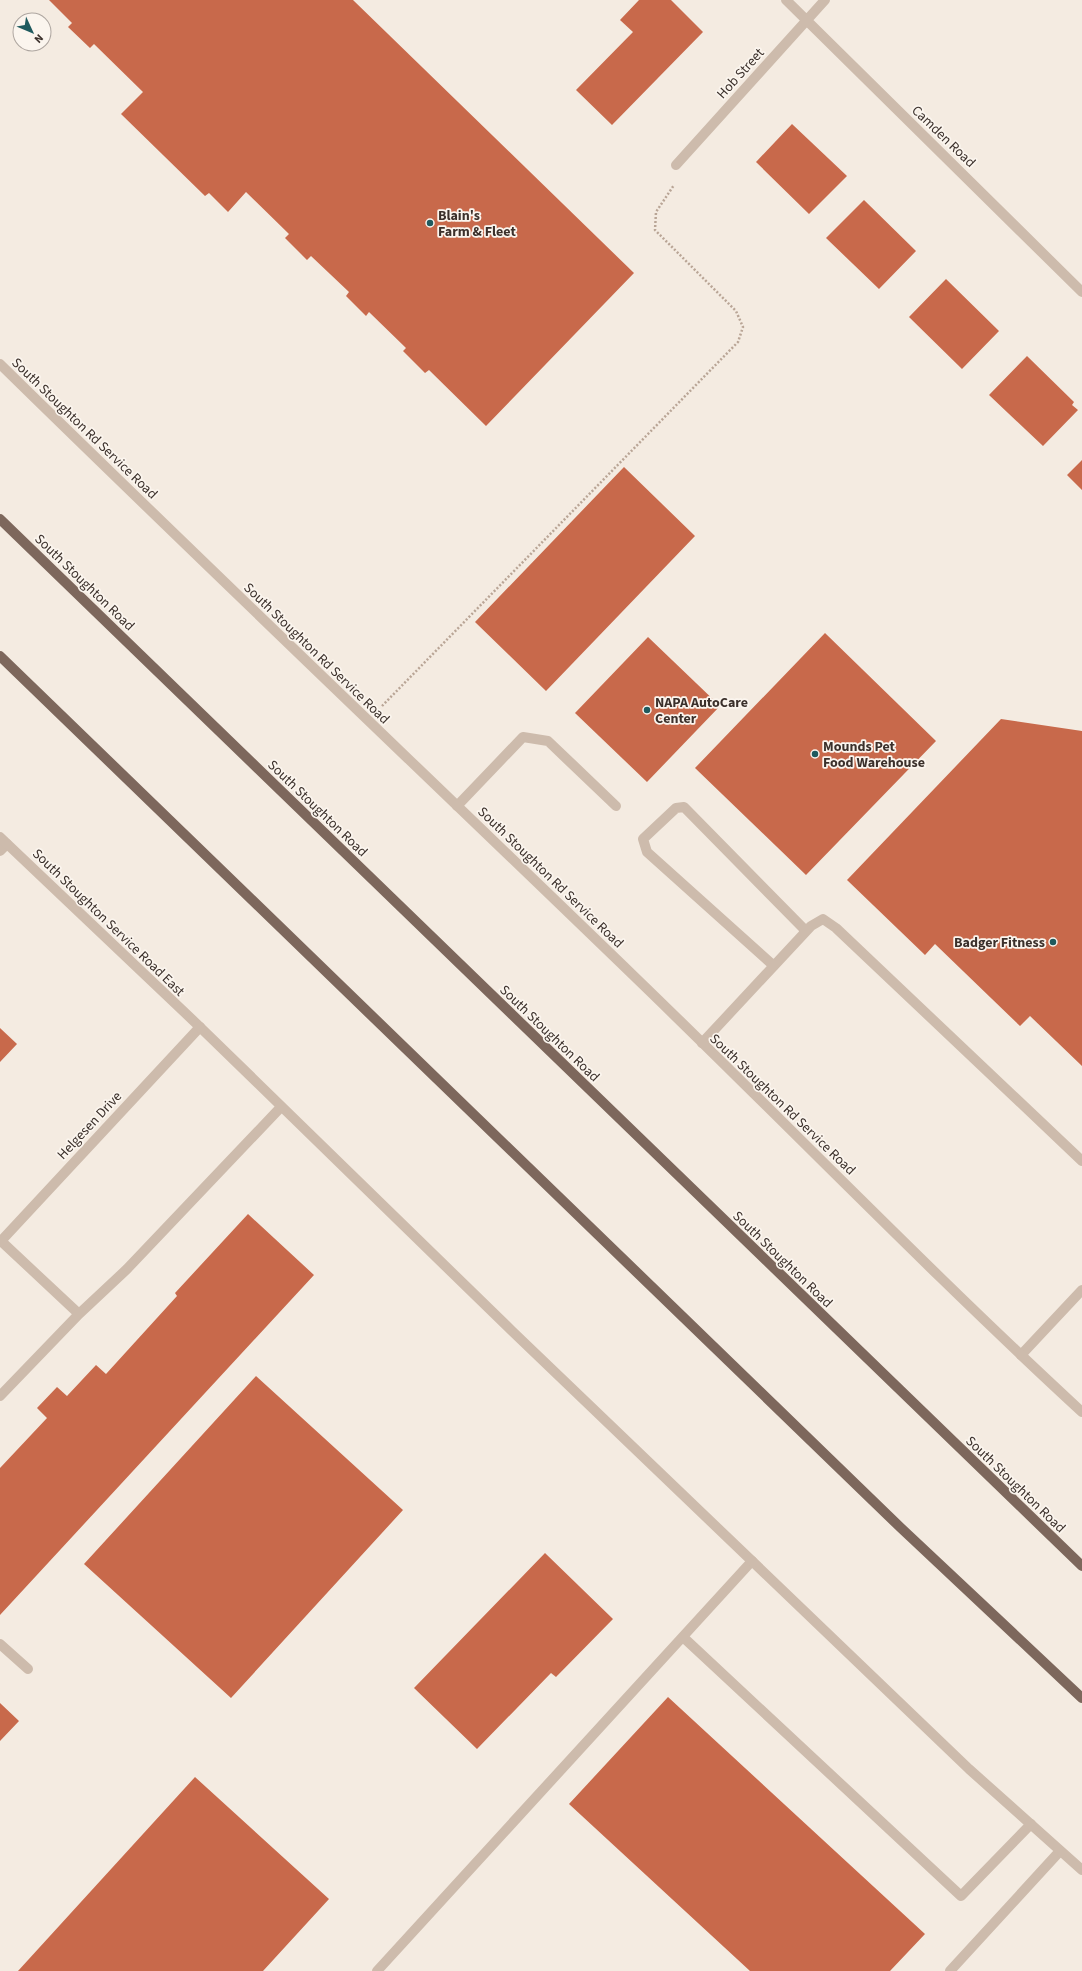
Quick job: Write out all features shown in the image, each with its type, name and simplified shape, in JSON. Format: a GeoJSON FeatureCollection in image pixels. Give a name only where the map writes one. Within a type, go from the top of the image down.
{"type":"FeatureCollection","features":[{"type":"Feature","properties":{"kind":"main road","name":"South Stoughton Road"},"geometry":{"type":"LineString","coordinates":[[0,520],[1082,1566]]}},
{"type":"Feature","properties":{"kind":"main road"},"geometry":{"type":"LineString","coordinates":[[0,656],[901,1528],[1082,1698]]}},
{"type":"Feature","properties":{"kind":"street","name":"Camden Road"},"geometry":{"type":"LineString","coordinates":[[786,0],[1082,292]]}},
{"type":"Feature","properties":{"kind":"street","name":"Hob Street"},"geometry":{"type":"LineString","coordinates":[[676,165],[825,0]]}},
{"type":"Feature","properties":{"kind":"street","name":"South Stoughton Rd Service Road"},"geometry":{"type":"LineString","coordinates":[[0,364],[208,568],[457,806],[1082,1412]]}},
{"type":"Feature","properties":{"kind":"street"},"geometry":{"type":"LineString","coordinates":[[457,806],[523,736],[548,742],[616,806]]}},
{"type":"Feature","properties":{"kind":"street"},"geometry":{"type":"LineString","coordinates":[[774,966],[647,852],[643,839],[676,808],[684,807],[806,931]]}},
{"type":"Feature","properties":{"kind":"street"},"geometry":{"type":"LineString","coordinates":[[0,851],[4,840]]}},
{"type":"Feature","properties":{"kind":"street","name":"South Stoughton Service Road East"},"geometry":{"type":"LineString","coordinates":[[4,840],[200,1027]]}},
{"type":"Feature","properties":{"kind":"street"},"geometry":{"type":"LineString","coordinates":[[702,1043],[806,931],[823,919],[836,928],[1082,1161]]}},
{"type":"Feature","properties":{"kind":"street"},"geometry":{"type":"LineString","coordinates":[[200,1027],[512,1331],[969,1769],[1082,1870]]}},
{"type":"Feature","properties":{"kind":"street","name":"Helgesen Drive"},"geometry":{"type":"LineString","coordinates":[[1,1242],[200,1027]]}},
{"type":"Feature","properties":{"kind":"street"},"geometry":{"type":"LineString","coordinates":[[0,1396],[79,1314],[128,1270],[281,1107]]}},
{"type":"Feature","properties":{"kind":"street"},"geometry":{"type":"LineString","coordinates":[[1,1242],[79,1314]]}},
{"type":"Feature","properties":{"kind":"street"},"geometry":{"type":"LineString","coordinates":[[1022,1355],[1082,1290]]}},
{"type":"Feature","properties":{"kind":"street"},"geometry":{"type":"LineString","coordinates":[[378,1971],[752,1561]]}},
{"type":"Feature","properties":{"kind":"street"},"geometry":{"type":"LineString","coordinates":[[683,1637],[961,1896],[1030,1824]]}},
{"type":"Feature","properties":{"kind":"street"},"geometry":{"type":"LineString","coordinates":[[0,1644],[28,1669]]}},
{"type":"Feature","properties":{"kind":"street"},"geometry":{"type":"LineString","coordinates":[[950,1971],[1060,1851]]}},
{"type":"Feature","properties":{"kind":"path"},"geometry":{"type":"LineString","coordinates":[[368,721],[738,342],[743,327],[736,311],[655,230],[656,212],[677,180],[676,165]]}},
{"type":"Feature","properties":{"kind":"building","name":"Blain's Farm & Fleet"},"geometry":{"type":"Polygon","coordinates":[[[49,0],[353,0],[634,273],[486,426],[429,370],[425,373],[403,351],[406,348],[369,312],[366,316],[346,296],[349,292],[311,256],[307,260],[285,238],[289,234],[246,192],[228,212],[209,193],[205,196],[121,114],[143,92],[94,44],[90,48],[68,27],[72,23],[49,0]]]}},
{"type":"Feature","properties":{"kind":"building"},"geometry":{"type":"Polygon","coordinates":[[[639,0],[671,0],[703,32],[612,125],[576,90],[633,32],[620,20],[639,0]]]}},
{"type":"Feature","properties":{"kind":"building"},"geometry":{"type":"Polygon","coordinates":[[[792,124],[847,176],[809,214],[756,162],[792,124]]]}},
{"type":"Feature","properties":{"kind":"building"},"geometry":{"type":"Polygon","coordinates":[[[864,200],[916,251],[879,289],[826,238],[864,200]]]}},
{"type":"Feature","properties":{"kind":"building"},"geometry":{"type":"Polygon","coordinates":[[[946,279],[999,331],[962,369],[909,317],[946,279]]]}},
{"type":"Feature","properties":{"kind":"building"},"geometry":{"type":"Polygon","coordinates":[[[1027,356],[1074,402],[1072,405],[1078,410],[1043,446],[989,395],[1027,356]]]}},
{"type":"Feature","properties":{"kind":"building"},"geometry":{"type":"Polygon","coordinates":[[[1082,460],[1082,490],[1067,475],[1082,460]]]}},
{"type":"Feature","properties":{"kind":"building"},"geometry":{"type":"Polygon","coordinates":[[[624,467],[695,536],[546,691],[475,622],[624,467]]]}},
{"type":"Feature","properties":{"kind":"building","name":"Mounds Pet Food Warehouse"},"geometry":{"type":"Polygon","coordinates":[[[825,633],[936,741],[806,875],[695,768],[825,633]]]}},
{"type":"Feature","properties":{"kind":"building","name":"NAPA AutoCare Center"},"geometry":{"type":"Polygon","coordinates":[[[648,637],[720,706],[647,782],[575,713],[648,637]]]}},
{"type":"Feature","properties":{"kind":"building"},"geometry":{"type":"Polygon","coordinates":[[[1001,719],[1082,731],[1082,1066],[1030,1016],[1020,1026],[935,944],[925,955],[847,880],[1001,719]]]}},
{"type":"Feature","properties":{"kind":"building"},"geometry":{"type":"Polygon","coordinates":[[[0,1028],[17,1044],[0,1062],[0,1028]]]}},
{"type":"Feature","properties":{"kind":"building"},"geometry":{"type":"Polygon","coordinates":[[[248,1214],[314,1275],[0,1615],[0,1468],[47,1418],[37,1408],[57,1387],[67,1396],[96,1365],[106,1374],[177,1296],[175,1293],[248,1214]]]}},
{"type":"Feature","properties":{"kind":"building"},"geometry":{"type":"Polygon","coordinates":[[[256,1376],[403,1510],[231,1698],[84,1564],[256,1376]]]}},
{"type":"Feature","properties":{"kind":"building"},"geometry":{"type":"Polygon","coordinates":[[[545,1553],[613,1619],[556,1677],[551,1673],[477,1749],[414,1688],[545,1553]]]}},
{"type":"Feature","properties":{"kind":"building"},"geometry":{"type":"Polygon","coordinates":[[[668,1697],[925,1934],[890,1971],[750,1971],[569,1804],[668,1697]]]}},
{"type":"Feature","properties":{"kind":"building"},"geometry":{"type":"Polygon","coordinates":[[[0,1703],[19,1721],[0,1741],[0,1703]]]}},
{"type":"Feature","properties":{"kind":"building"},"geometry":{"type":"Polygon","coordinates":[[[195,1777],[329,1899],[263,1971],[18,1971],[195,1777]]]}},
{"type":"Feature","properties":{"kind":"place","name":"Blain's Farm & Fleet"},"geometry":{"type":"Point","coordinates":[430,223]}},
{"type":"Feature","properties":{"kind":"place","name":"NAPA AutoCare Center"},"geometry":{"type":"Point","coordinates":[647,710]}},
{"type":"Feature","properties":{"kind":"place","name":"Mounds Pet Food Warehouse"},"geometry":{"type":"Point","coordinates":[815,754]}},
{"type":"Feature","properties":{"kind":"place","name":"Badger Fitness"},"geometry":{"type":"Point","coordinates":[1053,942]}}]}
